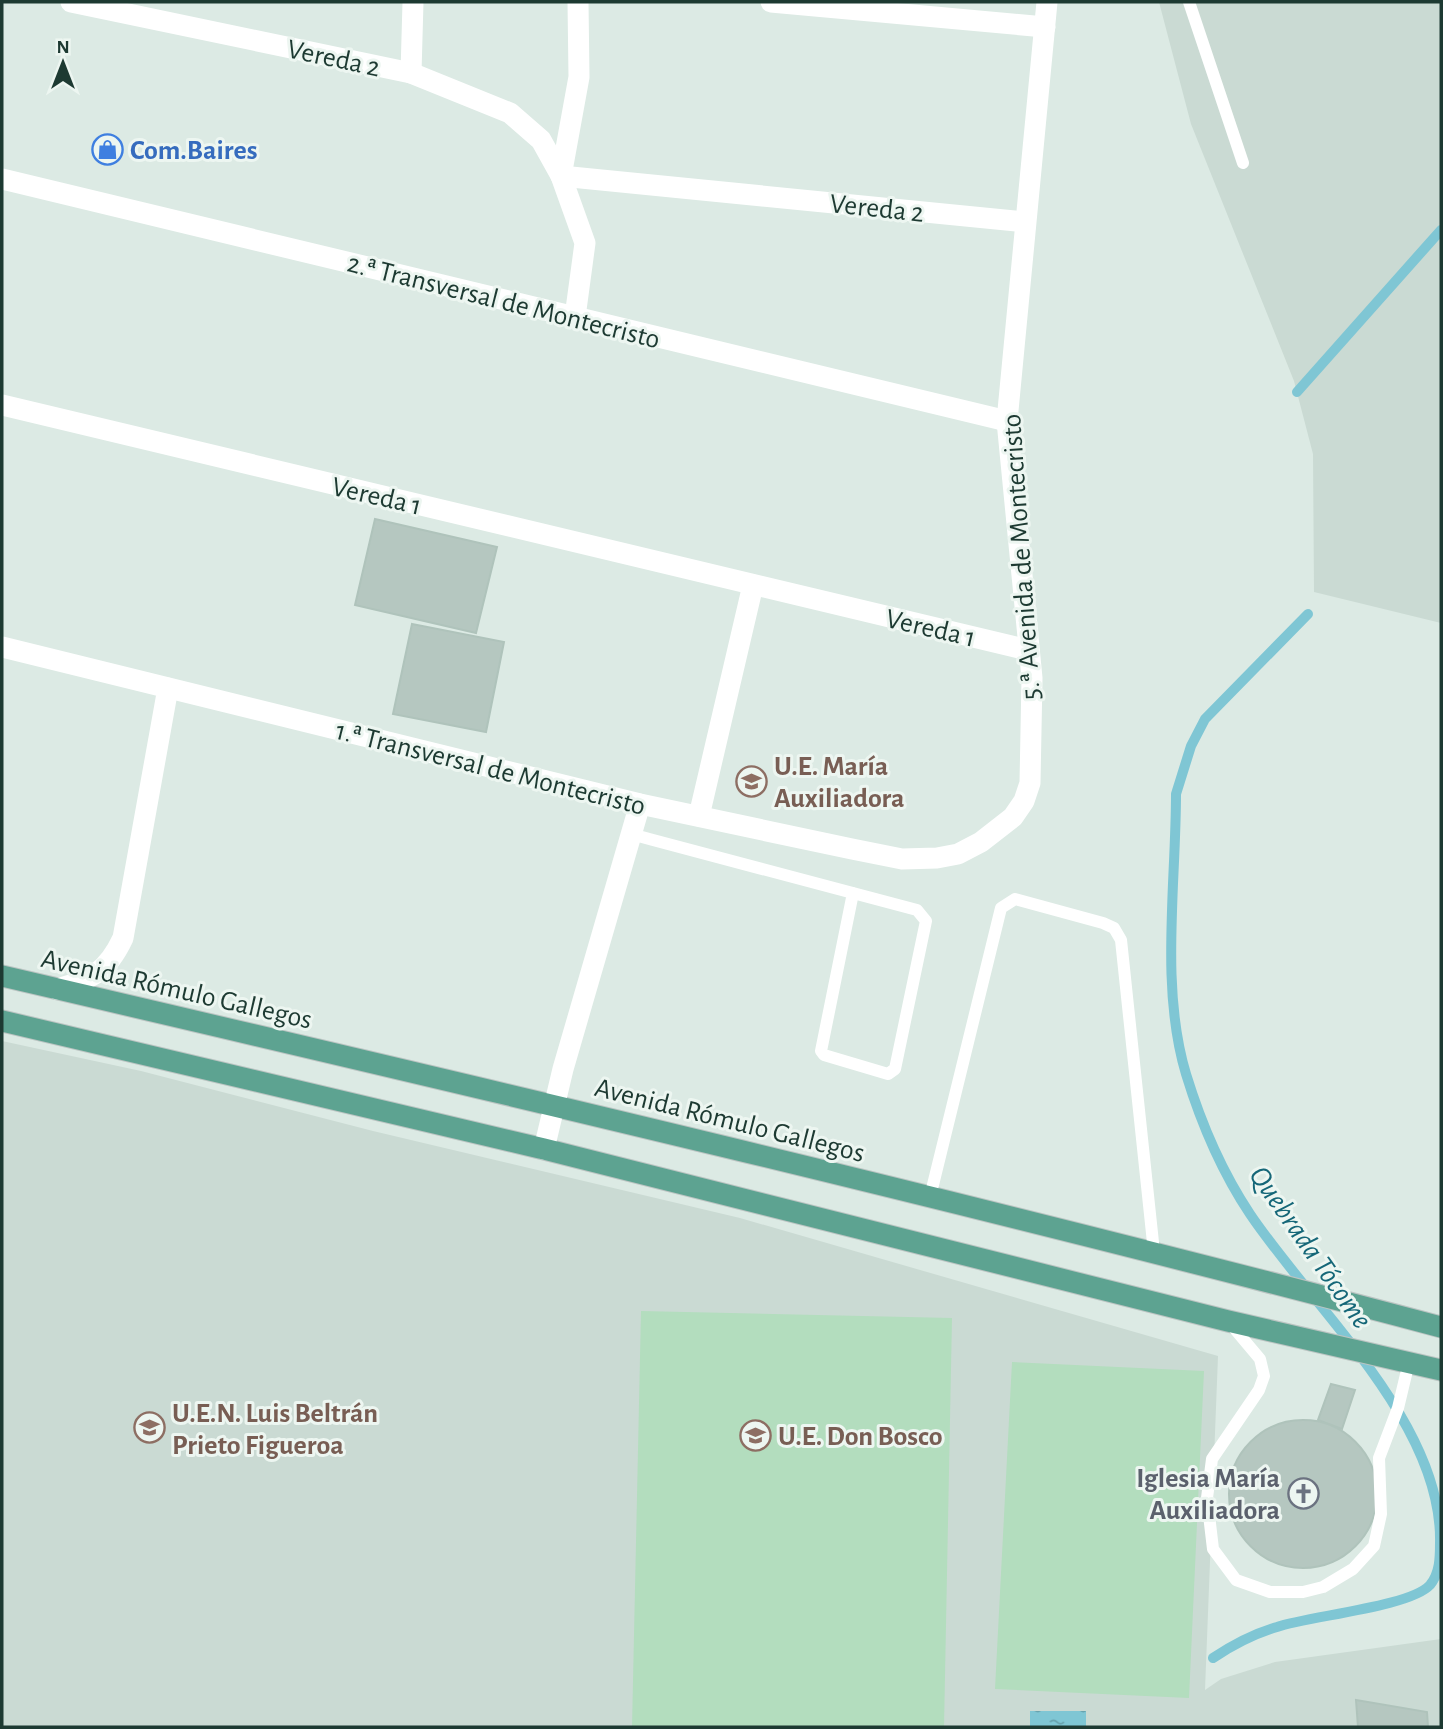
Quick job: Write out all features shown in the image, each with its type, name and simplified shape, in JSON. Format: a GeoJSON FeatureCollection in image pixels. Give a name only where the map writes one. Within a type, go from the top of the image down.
{"type":"FeatureCollection","features":[{"type":"Feature","properties":{"kind":"main road","name":"Avenida Rómulo Gallegos"},"geometry":{"type":"LineString","coordinates":[[2,976],[554,1104],[1154,1252],[1441,1326]]}},
{"type":"Feature","properties":{"kind":"main road"},"geometry":{"type":"LineString","coordinates":[[2,1021],[544,1149],[1228,1321],[1441,1370]]}},
{"type":"Feature","properties":{"kind":"street","name":"Vereda 2"},"geometry":{"type":"LineString","coordinates":[[71,2],[411,73],[510,113],[541,140],[561,176],[585,243],[575,317]]}},
{"type":"Feature","properties":{"kind":"street"},"geometry":{"type":"LineString","coordinates":[[411,73],[413,2]]}},
{"type":"Feature","properties":{"kind":"street"},"geometry":{"type":"LineString","coordinates":[[561,176],[579,77],[578,2]]}},
{"type":"Feature","properties":{"kind":"street"},"geometry":{"type":"LineString","coordinates":[[771,2],[1045,27]]}},
{"type":"Feature","properties":{"kind":"street","name":"5.ª Avenida de Montecristo"},"geometry":{"type":"LineString","coordinates":[[981,842],[1013,817],[1024,801],[1030,783],[1032,678],[1007,421],[1047,2]]}},
{"type":"Feature","properties":{"kind":"street","name":"Vereda 2"},"geometry":{"type":"LineString","coordinates":[[561,176],[1025,222]]}},
{"type":"Feature","properties":{"kind":"street","name":"2.ª Transversal de Montecristo"},"geometry":{"type":"LineString","coordinates":[[2,178],[1007,421]]}},
{"type":"Feature","properties":{"kind":"street","name":"Vereda 1"},"geometry":{"type":"LineString","coordinates":[[2,405],[1028,650]]}},
{"type":"Feature","properties":{"kind":"street"},"geometry":{"type":"LineString","coordinates":[[699,816],[753,584]]}},
{"type":"Feature","properties":{"kind":"street","name":"1.ª Transversal de Montecristo"},"geometry":{"type":"LineString","coordinates":[[2,647],[640,804],[902,859],[958,854],[981,842]]}},
{"type":"Feature","properties":{"kind":"street"},"geometry":{"type":"LineString","coordinates":[[57,989],[94,975],[111,962],[122,938],[168,688]]}},
{"type":"Feature","properties":{"kind":"street"},"geometry":{"type":"LineString","coordinates":[[544,1149],[554,1104],[640,804]]}},
{"type":"Feature","properties":{"kind":"lane"},"geometry":{"type":"LineString","coordinates":[[1189,2],[1243,163]]}},
{"type":"Feature","properties":{"kind":"lane"},"geometry":{"type":"LineString","coordinates":[[631,834],[917,910],[926,921],[895,1069],[888,1074],[824,1055],[821,1051],[853,893]]}},
{"type":"Feature","properties":{"kind":"lane"},"geometry":{"type":"LineString","coordinates":[[930,1197],[1001,908],[1014,899],[1103,923],[1114,928],[1121,940],[1154,1252]]}},
{"type":"Feature","properties":{"kind":"lane"},"geometry":{"type":"LineString","coordinates":[[1228,1321],[1260,1359],[1264,1376],[1259,1390],[1212,1459],[1207,1498],[1213,1549],[1236,1580],[1270,1592],[1303,1592],[1323,1587],[1353,1569],[1374,1546],[1381,1514],[1379,1458],[1398,1408],[1409,1362]]}},
{"type":"Feature","properties":{"kind":"shaded area"},"geometry":{"type":"Polygon","coordinates":[[[1159,2],[1441,2],[1441,623],[1314,592],[1313,454],[1294,381],[1191,124],[1159,2]]]}},
{"type":"Feature","properties":{"kind":"shaded area","name":"U.E. Don Bosco"},"geometry":{"type":"Polygon","coordinates":[[[2,1041],[141,1071],[373,1131],[740,1218],[1218,1356],[1205,1690],[1221,1679],[1275,1662],[1441,1639],[1441,1727],[2,1727],[2,1041]]]}},
{"type":"Feature","properties":{"kind":"green space"},"geometry":{"type":"Polygon","coordinates":[[[641,1311],[952,1318],[944,1727],[632,1727],[641,1311]]]}},
{"type":"Feature","properties":{"kind":"green space"},"geometry":{"type":"Polygon","coordinates":[[[1012,1362],[1204,1371],[1189,1698],[995,1689],[1012,1362]]]}},
{"type":"Feature","properties":{"kind":"water"},"geometry":{"type":"Polygon","coordinates":[[[1030,1711],[1086,1711],[1086,1727],[1030,1727],[1030,1711]]]}},
{"type":"Feature","properties":{"kind":"building"},"geometry":{"type":"Polygon","coordinates":[[[375,519],[497,547],[476,633],[355,605],[375,519]]]}},
{"type":"Feature","properties":{"kind":"building"},"geometry":{"type":"Polygon","coordinates":[[[412,624],[504,642],[486,732],[393,714],[412,624]]]}},
{"type":"Feature","properties":{"kind":"building"},"geometry":{"type":"Polygon","coordinates":[[[1331,1384],[1355,1390],[1342,1429],[1318,1420],[1331,1384]]]}},
{"type":"Feature","properties":{"kind":"building","name":"Iglesia María Auxiliadora"},"geometry":{"type":"Polygon","coordinates":[[[1303,1420],[1331,1426],[1344,1432],[1355,1442],[1365,1453],[1371,1466],[1377,1494],[1371,1522],[1365,1535],[1355,1546],[1344,1556],[1331,1562],[1303,1568],[1275,1562],[1262,1556],[1251,1546],[1241,1535],[1235,1522],[1229,1494],[1235,1466],[1241,1453],[1251,1442],[1262,1432],[1275,1426],[1303,1420]]]}},
{"type":"Feature","properties":{"kind":"building"},"geometry":{"type":"Polygon","coordinates":[[[1356,1700],[1427,1712],[1428,1727],[1358,1727],[1356,1700]]]}},
{"type":"Feature","properties":{"kind":"waterway"},"geometry":{"type":"LineString","coordinates":[[1297,392],[1441,230]]}},
{"type":"Feature","properties":{"kind":"waterway","name":"Quebrada Tócome"},"geometry":{"type":"LineString","coordinates":[[1213,1658],[1228,1648],[1268,1630],[1381,1605],[1419,1593],[1430,1585],[1438,1570],[1440,1543],[1435,1498],[1420,1454],[1398,1411],[1370,1369],[1276,1250],[1250,1214],[1221,1164],[1205,1129],[1186,1074],[1173,1007],[1171,936],[1176,794],[1191,746],[1205,719],[1308,614]]}},
{"type":"Feature","properties":{"kind":"place","name":"Com.Baires"},"geometry":{"type":"Point","coordinates":[107,149]}},
{"type":"Feature","properties":{"kind":"place","name":"U.E. María Auxiliadora"},"geometry":{"type":"Point","coordinates":[751,781]}},
{"type":"Feature","properties":{"kind":"place","name":"U.E.N. Luis Beltrán Prieto Figueroa"},"geometry":{"type":"Point","coordinates":[149,1428]}},
{"type":"Feature","properties":{"kind":"place","name":"U.E. Don Bosco"},"geometry":{"type":"Point","coordinates":[755,1435]}},
{"type":"Feature","properties":{"kind":"place","name":"Iglesia María Auxiliadora"},"geometry":{"type":"Point","coordinates":[1303,1493]}}]}
